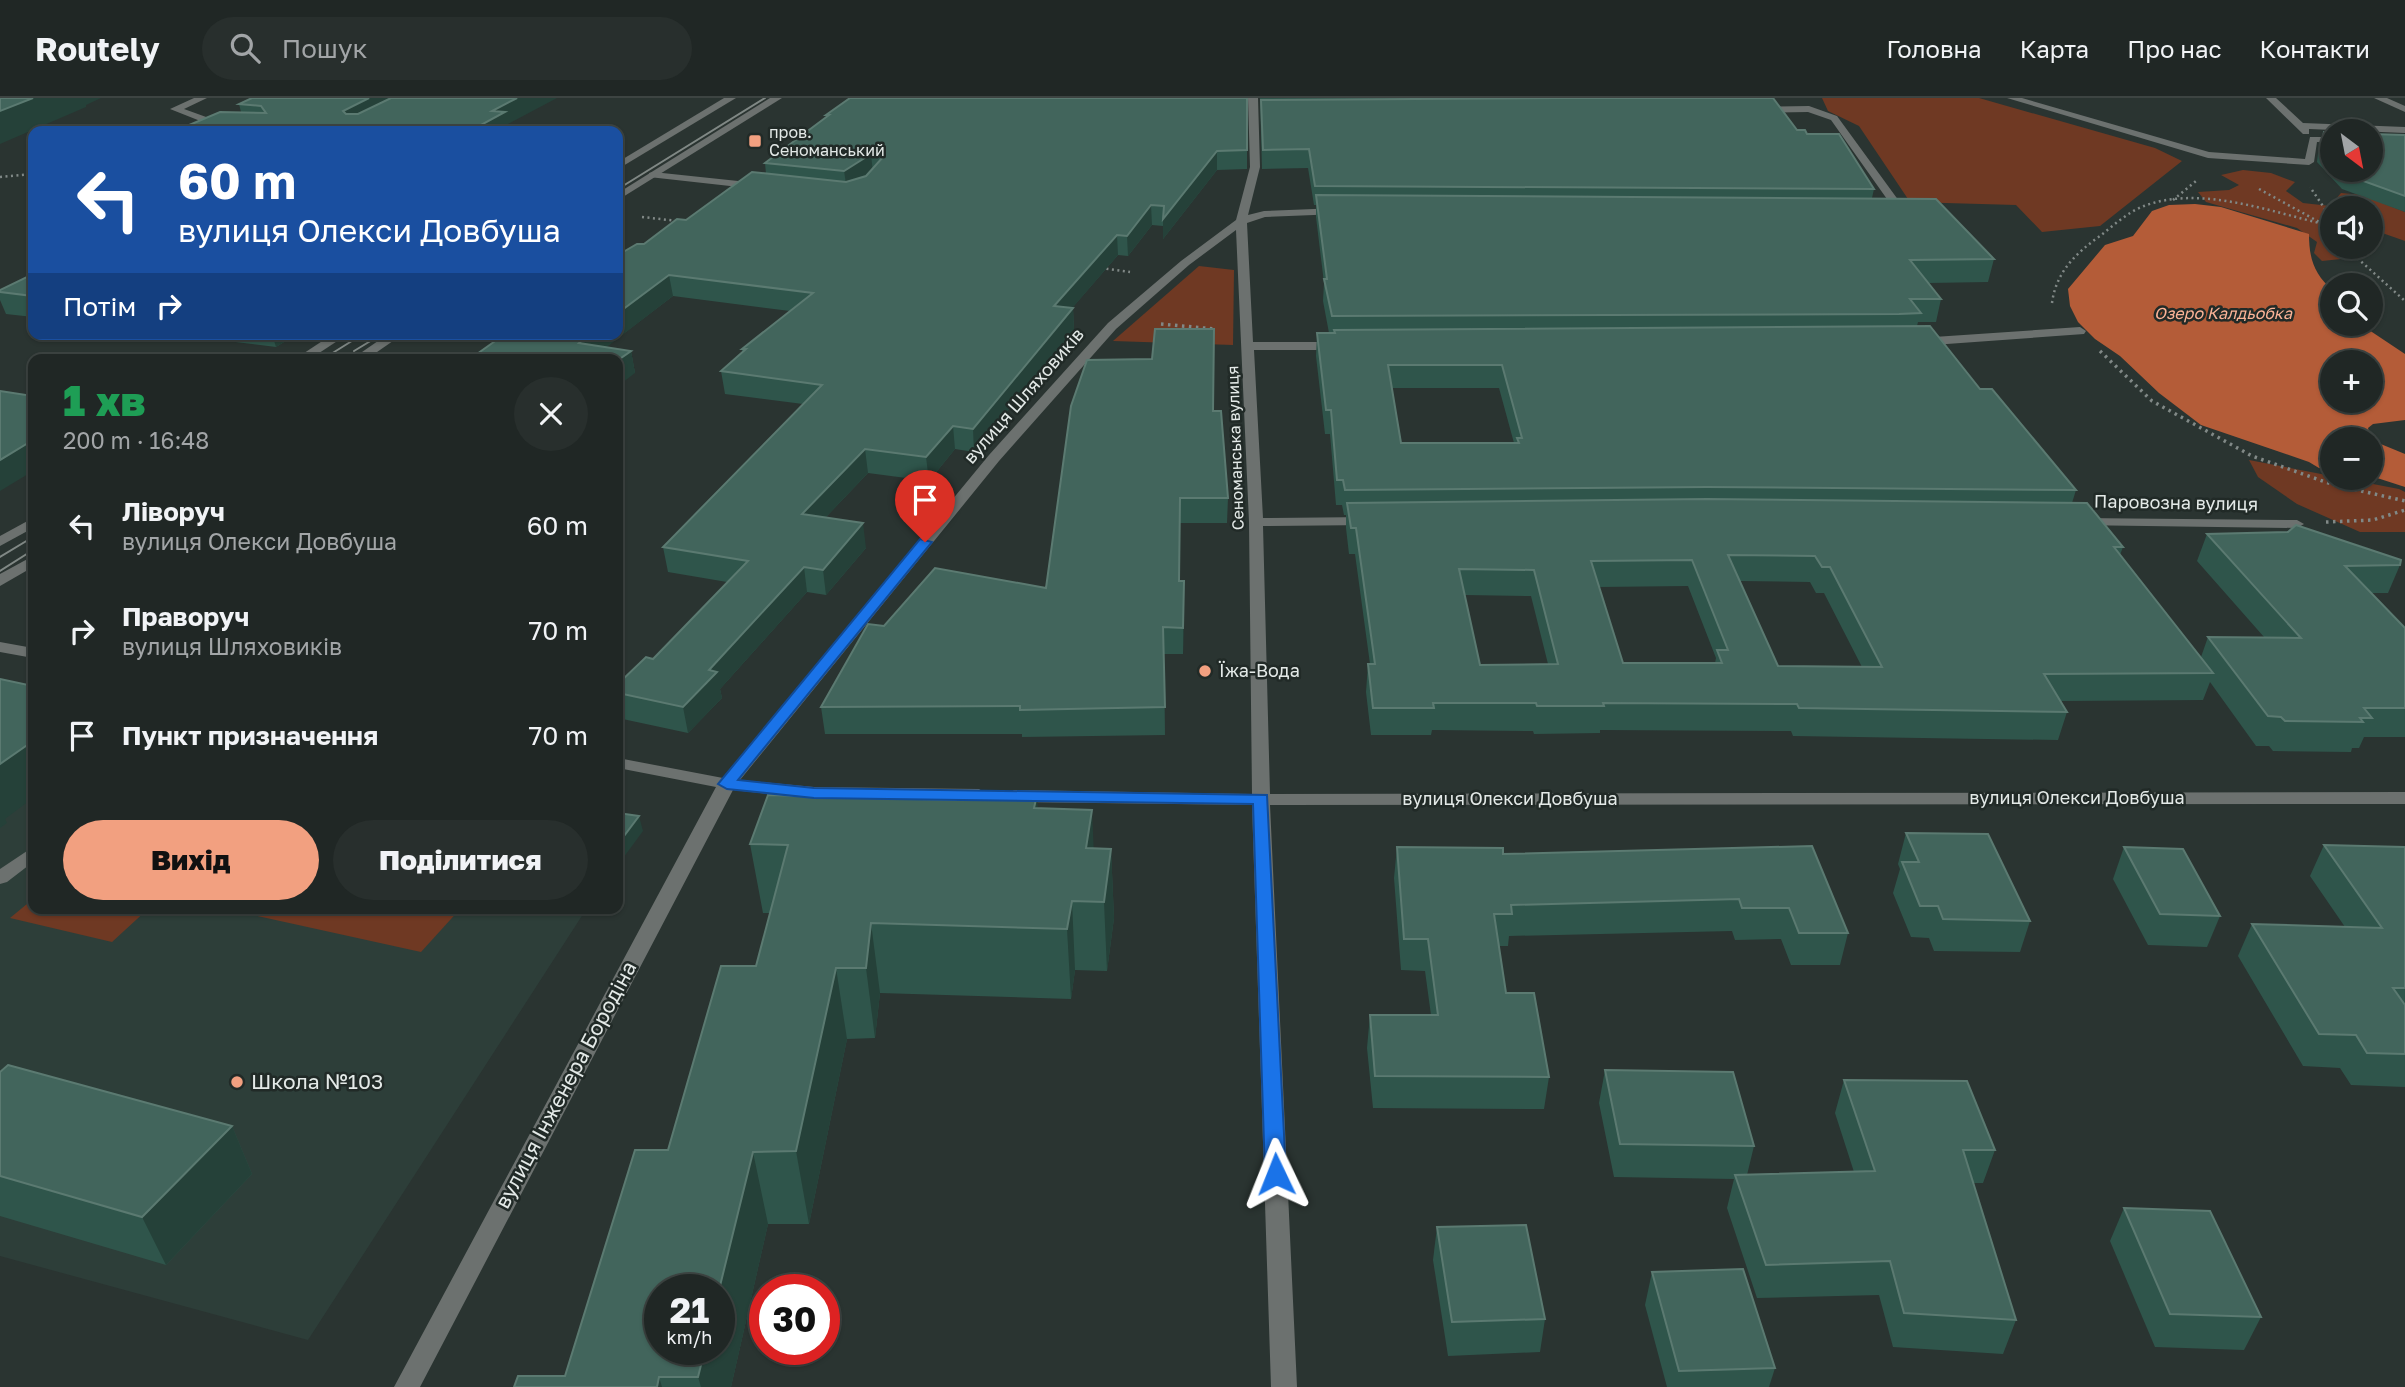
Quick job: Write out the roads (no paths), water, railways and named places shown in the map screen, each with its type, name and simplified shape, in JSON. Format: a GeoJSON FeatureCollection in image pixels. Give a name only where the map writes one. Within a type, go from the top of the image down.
{"type":"FeatureCollection","features":[{"type":"Feature","properties":{"kind":"street"},"geometry":{"type":"LineString","coordinates":[[202,98],[175,109],[226,126]]}},
{"type":"Feature","properties":{"kind":"street"},"geometry":{"type":"LineString","coordinates":[[623,163],[726,98]]}},
{"type":"Feature","properties":{"kind":"street"},"geometry":{"type":"LineString","coordinates":[[623,194],[777,98]]}},
{"type":"Feature","properties":{"kind":"street"},"geometry":{"type":"LineString","coordinates":[[2012,98],[2208,155],[2309,162],[2313,139]]}},
{"type":"Feature","properties":{"kind":"street"},"geometry":{"type":"LineString","coordinates":[[2271,98],[2313,139],[2320,139]]}},
{"type":"Feature","properties":{"kind":"street"},"geometry":{"type":"LineString","coordinates":[[2379,98],[2405,109]]}},
{"type":"Feature","properties":{"kind":"street"},"geometry":{"type":"LineString","coordinates":[[1743,110],[1807,104],[1834,118],[1903,214],[1889,214]]}},
{"type":"Feature","properties":{"kind":"street","name":"Сеноманська вулиця"},"geometry":{"type":"LineString","coordinates":[[1259,108],[1255,167],[1241,221],[1256,522],[1261,799],[1284,1387]]}},
{"type":"Feature","properties":{"kind":"street"},"geometry":{"type":"LineString","coordinates":[[218,125],[242,114]]}},
{"type":"Feature","properties":{"kind":"street"},"geometry":{"type":"LineString","coordinates":[[2298,125],[2405,130]]}},
{"type":"Feature","properties":{"kind":"street"},"geometry":{"type":"LineString","coordinates":[[653,175],[765,187]]}},
{"type":"Feature","properties":{"kind":"street"},"geometry":{"type":"LineString","coordinates":[[1241,221],[1264,214],[1357,212]]}},
{"type":"Feature","properties":{"kind":"street","name":"вулиця Шляховиків"},"geometry":{"type":"LineString","coordinates":[[727,784],[994,458],[1112,326],[1170,276],[1241,221]]}},
{"type":"Feature","properties":{"kind":"street"},"geometry":{"type":"LineString","coordinates":[[1907,343],[2080,331]]}},
{"type":"Feature","properties":{"kind":"street"},"geometry":{"type":"LineString","coordinates":[[309,354],[332,340]]}},
{"type":"Feature","properties":{"kind":"street"},"geometry":{"type":"LineString","coordinates":[[366,354],[388,340]]}},
{"type":"Feature","properties":{"kind":"street"},"geometry":{"type":"LineString","coordinates":[[1249,341],[1359,346]]}},
{"type":"Feature","properties":{"kind":"street"},"geometry":{"type":"LineString","coordinates":[[1256,522],[1382,521]]}},
{"type":"Feature","properties":{"kind":"street","name":"Паровозна вулиця"},"geometry":{"type":"LineString","coordinates":[[2062,522],[2297,524]]}},
{"type":"Feature","properties":{"kind":"street"},"geometry":{"type":"LineString","coordinates":[[0,542],[28,525]]}},
{"type":"Feature","properties":{"kind":"street"},"geometry":{"type":"LineString","coordinates":[[0,581],[28,564]]}},
{"type":"Feature","properties":{"kind":"street"},"geometry":{"type":"LineString","coordinates":[[0,647],[28,652]]}},
{"type":"Feature","properties":{"kind":"street","name":"вулиця Олекси Довбуша"},"geometry":{"type":"LineString","coordinates":[[623,764],[727,784],[814,793],[1261,799],[2405,797]]}},
{"type":"Feature","properties":{"kind":"street","name":"вулиця Інженера Бородіна"},"geometry":{"type":"LineString","coordinates":[[407,1387],[727,784]]}},
{"type":"Feature","properties":{"kind":"street"},"geometry":{"type":"LineString","coordinates":[[0,878],[28,857]]}},
{"type":"Feature","properties":{"kind":"water","name":"Озеро Калдьобка"},"geometry":{"type":"Polygon","coordinates":[[[2169,205],[2221,207],[2309,234],[2310,251],[2320,276],[2320,336],[2378,336],[2405,354],[2405,420],[2373,424],[2369,427],[2320,427],[2319,468],[2309,462],[2201,425],[2159,393],[2120,356],[2095,339],[2078,322],[2070,306],[2068,289],[2105,245],[2133,236],[2152,211],[2169,205]]]}},
{"type":"Feature","properties":{"kind":"water"},"geometry":{"type":"Polygon","coordinates":[[[2383,445],[2405,454],[2405,487],[2383,480],[2383,445]]]}},
{"type":"Feature","properties":{"kind":"tram line"},"geometry":{"type":"LineString","coordinates":[[623,186],[765,98]]}},
{"type":"Feature","properties":{"kind":"tram line"},"geometry":{"type":"LineString","coordinates":[[331,354],[353,340]]}},
{"type":"Feature","properties":{"kind":"tram line"},"geometry":{"type":"LineString","coordinates":[[354,351],[372,340]]}},
{"type":"Feature","properties":{"kind":"tram line"},"geometry":{"type":"LineString","coordinates":[[0,557],[28,540]]}},
{"type":"Feature","properties":{"kind":"tram line"},"geometry":{"type":"LineString","coordinates":[[0,571],[28,553]]}},
{"type":"Feature","properties":{"kind":"place","name":"пров. Сеноманський"},"geometry":{"type":"Point","coordinates":[755,141]}},
{"type":"Feature","properties":{"kind":"place","name":"Їжа-Вода"},"geometry":{"type":"Point","coordinates":[1205,671]}},
{"type":"Feature","properties":{"kind":"place","name":"Школа №103"},"geometry":{"type":"Point","coordinates":[237,1082]}}]}
